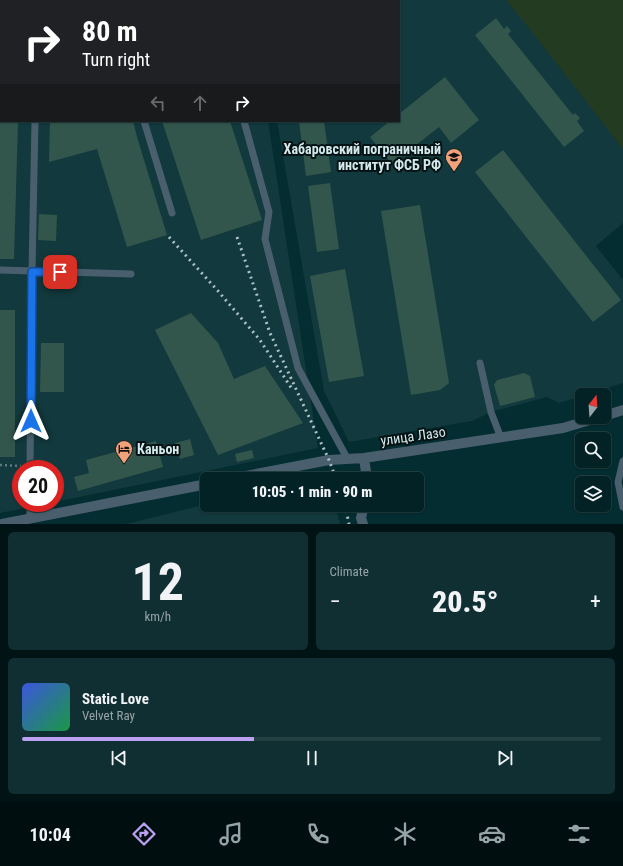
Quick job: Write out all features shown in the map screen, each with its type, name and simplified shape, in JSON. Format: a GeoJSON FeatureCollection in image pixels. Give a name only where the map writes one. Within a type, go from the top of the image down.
{"type":"FeatureCollection","features":[{"type":"Feature","properties":{"kind":"street"},"geometry":{"type":"LineString","coordinates":[[611,415],[622,413]]}},
{"type":"Feature","properties":{"kind":"street","name":"улица Лазо"},"geometry":{"type":"LineString","coordinates":[[266,472],[329,460],[364,458],[501,438],[562,428],[576,424]]}},
{"type":"Feature","properties":{"kind":"street"},"geometry":{"type":"LineString","coordinates":[[364,458],[366,472]]}},
{"type":"Feature","properties":{"kind":"street"},"geometry":{"type":"LineString","coordinates":[[2,524],[200,485]]}},
{"type":"Feature","properties":{"kind":"street"},"geometry":{"type":"LineString","coordinates":[[363,512],[363,524]]}},
{"type":"Feature","properties":{"kind":"lane"},"geometry":{"type":"LineString","coordinates":[[30,460],[35,122]]}},
{"type":"Feature","properties":{"kind":"lane"},"geometry":{"type":"LineString","coordinates":[[144,122],[172,213]]}},
{"type":"Feature","properties":{"kind":"lane"},"geometry":{"type":"LineString","coordinates":[[244,122],[269,212],[265,239],[298,368],[347,458]]}},
{"type":"Feature","properties":{"kind":"lane"},"geometry":{"type":"LineString","coordinates":[[0,270],[131,274]]}},
{"type":"Feature","properties":{"kind":"lane"},"geometry":{"type":"LineString","coordinates":[[480,364],[491,412],[501,438]]}},
{"type":"Feature","properties":{"kind":"lane"},"geometry":{"type":"LineString","coordinates":[[623,461],[618,482],[623,507]]}},
{"type":"Feature","properties":{"kind":"lane"},"geometry":{"type":"LineString","coordinates":[[30,512],[30,518]]}},
{"type":"Feature","properties":{"kind":"path"},"geometry":{"type":"LineString","coordinates":[[0,465],[12,466]]}},
{"type":"Feature","properties":{"kind":"shaded area","name":"Хабаровский пограничный институт ФСБ РФ"},"geometry":{"type":"Polygon","coordinates":[[[400,0],[623,0],[623,223],[596,246],[623,280],[623,383],[607,388],[575,388],[575,398],[559,403],[547,397],[491,412],[472,421],[349,442],[324,391],[277,122],[400,122],[400,0]]]}},
{"type":"Feature","properties":{"kind":"shaded area"},"geometry":{"type":"Polygon","coordinates":[[[0,122],[268,122],[318,448],[64,500],[64,460],[12,460],[12,511],[0,513],[0,122]]]}},
{"type":"Feature","properties":{"kind":"shaded area"},"geometry":{"type":"Polygon","coordinates":[[[200,506],[200,512],[337,512],[340,524],[126,524],[200,506]]]}},
{"type":"Feature","properties":{"kind":"green space"},"geometry":{"type":"Polygon","coordinates":[[[506,0],[623,0],[623,149],[532,32],[506,0]]]}},
{"type":"Feature","properties":{"kind":"building"},"geometry":{"type":"Polygon","coordinates":[[[496,18],[504,29],[507,26],[511,31],[508,34],[573,115],[575,113],[580,118],[577,121],[584,131],[564,147],[475,35],[496,18]]]}},
{"type":"Feature","properties":{"kind":"building"},"geometry":{"type":"Polygon","coordinates":[[[445,77],[479,120],[451,143],[439,127],[392,164],[370,137],[389,122],[400,122],[400,113],[445,77]]]}},
{"type":"Feature","properties":{"kind":"building"},"geometry":{"type":"Polygon","coordinates":[[[0,122],[18,122],[14,259],[0,259],[0,122]]]}},
{"type":"Feature","properties":{"kind":"building"},"geometry":{"type":"Polygon","coordinates":[[[50,122],[133,122],[167,235],[127,247],[97,149],[49,162],[50,122]]]}},
{"type":"Feature","properties":{"kind":"building"},"geometry":{"type":"Polygon","coordinates":[[[162,122],[230,122],[262,220],[201,240],[162,122]]]}},
{"type":"Feature","properties":{"kind":"building"},"geometry":{"type":"Polygon","coordinates":[[[299,122],[324,122],[331,172],[306,176],[299,122]]]}},
{"type":"Feature","properties":{"kind":"building"},"geometry":{"type":"Polygon","coordinates":[[[503,150],[621,300],[593,322],[475,172],[503,150]]]}},
{"type":"Feature","properties":{"kind":"building"},"geometry":{"type":"Polygon","coordinates":[[[330,183],[339,249],[317,252],[308,186],[330,183]]]}},
{"type":"Feature","properties":{"kind":"building"},"geometry":{"type":"Polygon","coordinates":[[[420,205],[449,383],[440,390],[411,395],[381,211],[420,205]]]}},
{"type":"Feature","properties":{"kind":"building"},"geometry":{"type":"Polygon","coordinates":[[[39,214],[57,215],[56,241],[38,240],[39,214]]]}},
{"type":"Feature","properties":{"kind":"building"},"geometry":{"type":"Polygon","coordinates":[[[345,269],[364,376],[329,382],[310,276],[345,269]]]}},
{"type":"Feature","properties":{"kind":"building"},"geometry":{"type":"Polygon","coordinates":[[[0,310],[15,310],[15,457],[0,457],[0,310]]]}},
{"type":"Feature","properties":{"kind":"building"},"geometry":{"type":"Polygon","coordinates":[[[191,313],[218,343],[234,379],[265,366],[303,423],[218,455],[155,330],[191,313]]]}},
{"type":"Feature","properties":{"kind":"building"},"geometry":{"type":"Polygon","coordinates":[[[41,343],[64,343],[64,392],[40,392],[41,343]]]}},
{"type":"Feature","properties":{"kind":"building"},"geometry":{"type":"Polygon","coordinates":[[[524,373],[530,376],[535,397],[500,406],[494,385],[497,380],[524,373]]]}},
{"type":"Feature","properties":{"kind":"building"},"geometry":{"type":"Polygon","coordinates":[[[190,439],[194,455],[180,459],[175,443],[190,439]]]}},
{"type":"Feature","properties":{"kind":"building","name":"Каньон"},"geometry":{"type":"Polygon","coordinates":[[[156,441],[163,467],[78,491],[74,477],[89,473],[86,460],[156,441]]]}},
{"type":"Feature","properties":{"kind":"building"},"geometry":{"type":"Polygon","coordinates":[[[252,450],[254,458],[237,462],[235,454],[252,450]]]}},
{"type":"Feature","properties":{"kind":"railway"},"geometry":{"type":"LineString","coordinates":[[169,237],[260,340],[292,389]]}},
{"type":"Feature","properties":{"kind":"railway"},"geometry":{"type":"LineString","coordinates":[[237,237],[270,333],[333,472]]}},
{"type":"Feature","properties":{"kind":"railway"},"geometry":{"type":"LineString","coordinates":[[346,512],[349,524]]}},
{"type":"Feature","properties":{"kind":"place","name":"Хабаровский пограничный институт ФСБ РФ"},"geometry":{"type":"Point","coordinates":[454,172]}},
{"type":"Feature","properties":{"kind":"place","name":"Каньон"},"geometry":{"type":"Point","coordinates":[124,464]}},
{"type":"Feature","properties":{"kind":"route"},"geometry":{"type":"LineString","coordinates":[[31,421],[32,272],[60,272]]}}]}
